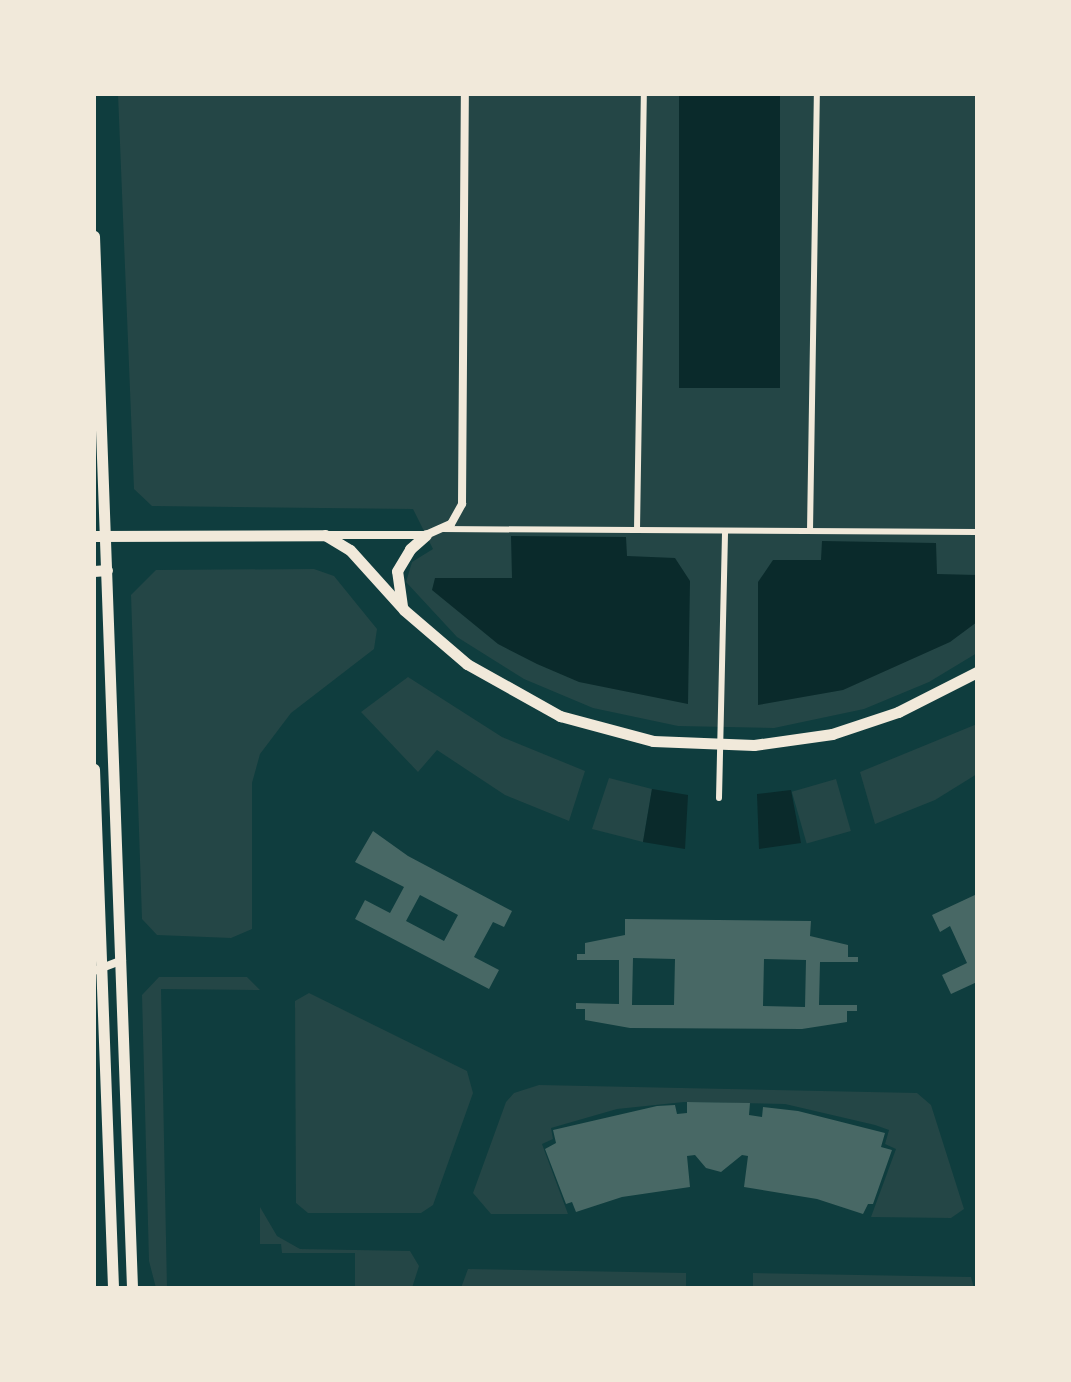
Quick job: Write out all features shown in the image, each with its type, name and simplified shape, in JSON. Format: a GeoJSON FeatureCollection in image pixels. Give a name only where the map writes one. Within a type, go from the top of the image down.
{"type":"FeatureCollection","features":[{"type":"Feature","properties":{"kind":"street"},"geometry":{"type":"LineString","coordinates":[[404,610],[397,571],[410,549],[458,515],[464,491],[465,94]]}},
{"type":"Feature","properties":{"kind":"street"},"geometry":{"type":"LineString","coordinates":[[637,530],[644,94]]}},
{"type":"Feature","properties":{"kind":"street"},"geometry":{"type":"LineString","coordinates":[[810,531],[817,94]]}},
{"type":"Feature","properties":{"kind":"street"},"geometry":{"type":"LineString","coordinates":[[94,236],[100,570],[107,586],[132,1287]]}},
{"type":"Feature","properties":{"kind":"street"},"geometry":{"type":"LineString","coordinates":[[441,529],[977,532]]}},
{"type":"Feature","properties":{"kind":"street"},"geometry":{"type":"LineString","coordinates":[[719,798],[725,531]]}},
{"type":"Feature","properties":{"kind":"street"},"geometry":{"type":"LineString","coordinates":[[325,535],[350,550],[404,610],[467,664],[560,716],[653,741],[720,745],[843,731],[936,696],[977,672]]}},
{"type":"Feature","properties":{"kind":"street"},"geometry":{"type":"LineString","coordinates":[[99,536],[426,535]]}},
{"type":"Feature","properties":{"kind":"street"},"geometry":{"type":"LineString","coordinates":[[94,587],[107,586]]}},
{"type":"Feature","properties":{"kind":"street"},"geometry":{"type":"LineString","coordinates":[[94,769],[97,969],[113,1288]]}},
{"type":"Feature","properties":{"kind":"street"},"geometry":{"type":"LineString","coordinates":[[97,969],[122,960]]}},
{"type":"Feature","properties":{"kind":"shaded area"},"geometry":{"type":"Polygon","coordinates":[[[118,94],[977,94],[977,653],[929,682],[864,709],[774,728],[678,726],[593,708],[524,679],[457,637],[406,582],[412,562],[433,549],[413,509],[152,506],[134,489],[118,94]]]}},
{"type":"Feature","properties":{"kind":"shaded area"},"geometry":{"type":"Polygon","coordinates":[[[679,94],[780,94],[780,388],[679,388],[679,94]]]}},
{"type":"Feature","properties":{"kind":"shaded area"},"geometry":{"type":"Polygon","coordinates":[[[511,536],[626,537],[627,556],[675,558],[690,581],[688,704],[579,682],[537,664],[498,644],[432,590],[435,578],[512,578],[511,536]]]}},
{"type":"Feature","properties":{"kind":"shaded area"},"geometry":{"type":"Polygon","coordinates":[[[822,541],[936,543],[937,574],[977,575],[977,622],[950,642],[843,690],[758,705],[758,582],[773,560],[821,560],[822,541]]]}},
{"type":"Feature","properties":{"kind":"shaded area"},"geometry":{"type":"Polygon","coordinates":[[[314,569],[334,576],[377,629],[374,649],[291,713],[260,754],[252,783],[252,929],[231,938],[157,935],[142,919],[131,595],[156,570],[314,569]]]}},
{"type":"Feature","properties":{"kind":"shaded area"},"geometry":{"type":"Polygon","coordinates":[[[408,677],[502,737],[585,771],[569,821],[505,795],[437,750],[418,772],[361,712],[408,677]]]}},
{"type":"Feature","properties":{"kind":"shaded area"},"geometry":{"type":"Polygon","coordinates":[[[977,724],[977,774],[935,800],[875,824],[860,772],[977,724]]]}},
{"type":"Feature","properties":{"kind":"shaded area"},"geometry":{"type":"Polygon","coordinates":[[[609,778],[652,789],[643,842],[592,829],[609,778]]]}},
{"type":"Feature","properties":{"kind":"shaded area"},"geometry":{"type":"Polygon","coordinates":[[[836,779],[851,831],[807,844],[792,792],[836,779]]]}},
{"type":"Feature","properties":{"kind":"shaded area"},"geometry":{"type":"Polygon","coordinates":[[[652,789],[688,795],[685,849],[643,842],[652,789]]]}},
{"type":"Feature","properties":{"kind":"shaded area"},"geometry":{"type":"Polygon","coordinates":[[[791,790],[801,843],[759,849],[757,794],[791,790]]]}},
{"type":"Feature","properties":{"kind":"shaded area"},"geometry":{"type":"Polygon","coordinates":[[[159,977],[247,977],[260,990],[161,989],[167,1288],[156,1288],[149,1261],[142,995],[159,977]]]}},
{"type":"Feature","properties":{"kind":"shaded area"},"geometry":{"type":"Polygon","coordinates":[[[309,993],[467,1071],[473,1093],[433,1205],[421,1213],[308,1213],[296,1203],[295,1001],[309,993]]]}},
{"type":"Feature","properties":{"kind":"shaded area"},"geometry":{"type":"Polygon","coordinates":[[[539,1085],[917,1093],[931,1105],[964,1209],[951,1218],[871,1217],[896,1149],[885,1144],[889,1130],[785,1104],[684,1102],[617,1109],[551,1128],[553,1139],[542,1144],[568,1214],[491,1214],[473,1193],[506,1102],[514,1093],[539,1085]]]}},
{"type":"Feature","properties":{"kind":"shaded area"},"geometry":{"type":"Polygon","coordinates":[[[260,1207],[277,1236],[300,1249],[410,1251],[419,1266],[412,1288],[355,1288],[355,1253],[282,1253],[281,1244],[260,1244],[260,1207]]]}},
{"type":"Feature","properties":{"kind":"shaded area"},"geometry":{"type":"Polygon","coordinates":[[[468,1269],[686,1273],[686,1288],[461,1288],[468,1269]]]}},
{"type":"Feature","properties":{"kind":"shaded area"},"geometry":{"type":"Polygon","coordinates":[[[753,1273],[971,1277],[974,1288],[753,1288],[753,1273]]]}},
{"type":"Feature","properties":{"kind":"building"},"geometry":{"type":"Polygon","coordinates":[[[373,831],[408,856],[512,911],[504,927],[493,922],[474,957],[499,970],[489,989],[355,919],[365,900],[390,913],[404,887],[355,862],[373,831]],[[420,895],[406,921],[444,941],[458,915],[420,895]]]}},
{"type":"Feature","properties":{"kind":"building"},"geometry":{"type":"Polygon","coordinates":[[[977,894],[977,982],[951,994],[942,975],[967,963],[950,926],[940,932],[932,915],[977,894]]]}},
{"type":"Feature","properties":{"kind":"building"},"geometry":{"type":"Polygon","coordinates":[[[625,919],[811,921],[810,936],[848,945],[848,957],[858,957],[858,962],[820,962],[819,1005],[857,1005],[857,1011],[847,1011],[847,1022],[802,1029],[630,1028],[585,1020],[585,1009],[576,1009],[576,1003],[619,1004],[619,960],[577,960],[577,954],[585,954],[585,943],[625,935],[625,919]],[[633,958],[632,1005],[674,1005],[675,959],[633,958]],[[764,959],[763,1006],[805,1007],[806,960],[764,959]]]}},
{"type":"Feature","properties":{"kind":"building"},"geometry":{"type":"Polygon","coordinates":[[[687,1102],[750,1103],[749,1115],[762,1117],[763,1107],[798,1111],[885,1133],[881,1147],[892,1150],[873,1204],[868,1204],[863,1214],[817,1199],[744,1187],[748,1156],[742,1155],[721,1172],[706,1168],[695,1155],[687,1156],[690,1187],[622,1197],[576,1212],[572,1202],[566,1204],[545,1149],[556,1143],[553,1130],[657,1106],[675,1105],[677,1114],[687,1113],[687,1102]]]}}]}
